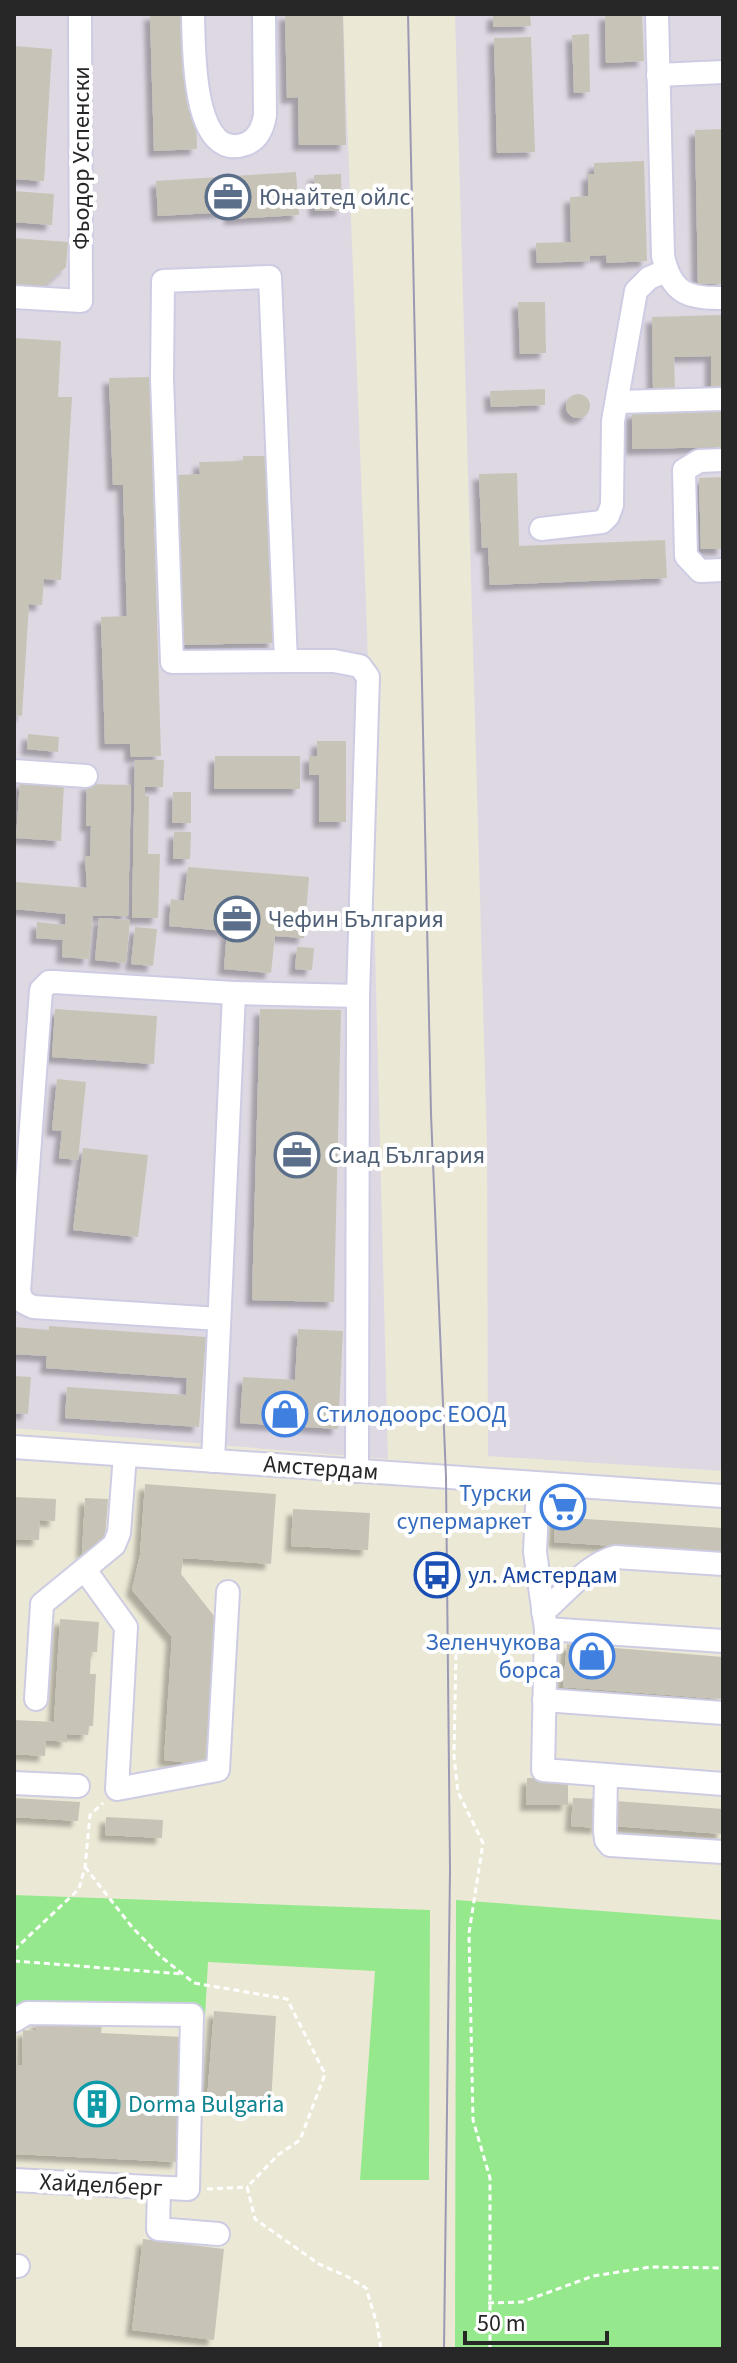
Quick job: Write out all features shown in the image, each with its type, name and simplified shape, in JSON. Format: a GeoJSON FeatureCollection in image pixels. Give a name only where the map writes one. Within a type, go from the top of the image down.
{"type":"FeatureCollection","features":[{"type":"Feature","properties":{"kind":"street","name":"Фьодор Успенски"},"geometry":{"type":"LineString","coordinates":[[14,297],[81,301],[80,14]]}},
{"type":"Feature","properties":{"kind":"street"},"geometry":{"type":"LineString","coordinates":[[193,14],[194,68],[207,128],[224,144],[235,146],[247,144],[257,137],[263,127],[264,14]]}},
{"type":"Feature","properties":{"kind":"street"},"geometry":{"type":"LineString","coordinates":[[657,14],[663,256],[666,271],[674,284],[685,293],[699,299],[723,298]]}},
{"type":"Feature","properties":{"kind":"street"},"geometry":{"type":"LineString","coordinates":[[658,75],[723,72]]}},
{"type":"Feature","properties":{"kind":"street"},"geometry":{"type":"LineString","coordinates":[[541,529],[602,522],[608,516],[612,505],[613,421],[636,291],[649,278],[666,271]]}},
{"type":"Feature","properties":{"kind":"street"},"geometry":{"type":"LineString","coordinates":[[286,661],[270,277],[163,281],[163,394],[172,662],[334,661],[360,666],[368,677],[358,996],[357,1471]]}},
{"type":"Feature","properties":{"kind":"street"},"geometry":{"type":"LineString","coordinates":[[618,402],[723,399]]}},
{"type":"Feature","properties":{"kind":"street"},"geometry":{"type":"LineString","coordinates":[[723,460],[699,461],[684,470],[686,556],[700,571],[723,570]]}},
{"type":"Feature","properties":{"kind":"street"},"geometry":{"type":"LineString","coordinates":[[14,771],[86,776]]}},
{"type":"Feature","properties":{"kind":"street"},"geometry":{"type":"LineString","coordinates":[[219,1319],[33,1307],[23,1302],[19,1292],[41,990],[49,982],[54,982],[234,993],[358,996]]}},
{"type":"Feature","properties":{"kind":"street"},"geometry":{"type":"LineString","coordinates":[[213,1461],[234,993]]}},
{"type":"Feature","properties":{"kind":"street","name":"Амстердам"},"geometry":{"type":"LineString","coordinates":[[14,1447],[723,1496]]}},
{"type":"Feature","properties":{"kind":"street"},"geometry":{"type":"LineString","coordinates":[[36,1699],[42,1604],[114,1545],[119,1533],[125,1455]]}},
{"type":"Feature","properties":{"kind":"street"},"geometry":{"type":"LineString","coordinates":[[538,1484],[535,1552],[545,1620],[543,1770],[723,1784]]}},
{"type":"Feature","properties":{"kind":"street"},"geometry":{"type":"LineString","coordinates":[[545,1620],[587,1571],[602,1560],[615,1557],[723,1564]]}},
{"type":"Feature","properties":{"kind":"street"},"geometry":{"type":"LineString","coordinates":[[85,1570],[126,1627],[117,1789],[218,1770],[228,1592]]}},
{"type":"Feature","properties":{"kind":"street"},"geometry":{"type":"LineString","coordinates":[[545,1620],[723,1641]]}},
{"type":"Feature","properties":{"kind":"street"},"geometry":{"type":"LineString","coordinates":[[544,1700],[723,1713]]}},
{"type":"Feature","properties":{"kind":"street"},"geometry":{"type":"LineString","coordinates":[[606,1775],[605,1831],[610,1845],[723,1852]]}},
{"type":"Feature","properties":{"kind":"street"},"geometry":{"type":"LineString","coordinates":[[14,1783],[78,1786]]}},
{"type":"Feature","properties":{"kind":"street"},"geometry":{"type":"LineString","coordinates":[[14,2021],[27,2013],[192,2015],[188,2189]]}},
{"type":"Feature","properties":{"kind":"street","name":"Хайделберг"},"geometry":{"type":"LineString","coordinates":[[14,2180],[188,2189]]}},
{"type":"Feature","properties":{"kind":"street"},"geometry":{"type":"LineString","coordinates":[[159,2188],[158,2229],[218,2234]]}},
{"type":"Feature","properties":{"kind":"path"},"geometry":{"type":"LineString","coordinates":[[456,1654],[454,1756],[458,1792],[483,1843],[469,1933],[473,2120],[490,2178],[490,2349]]}},
{"type":"Feature","properties":{"kind":"path"},"geometry":{"type":"LineString","coordinates":[[14,1950],[79,1889],[85,1867],[90,1815],[117,1789]]}},
{"type":"Feature","properties":{"kind":"path"},"geometry":{"type":"LineString","coordinates":[[85,1867],[132,1927],[159,1955],[194,1983],[287,1999],[325,2074],[300,2140],[278,2155],[247,2187],[188,2189]]}},
{"type":"Feature","properties":{"kind":"path"},"geometry":{"type":"LineString","coordinates":[[14,1961],[182,1974]]}},
{"type":"Feature","properties":{"kind":"path"},"geometry":{"type":"LineString","coordinates":[[247,2187],[255,2219],[319,2264],[366,2288],[381,2349]]}},
{"type":"Feature","properties":{"kind":"path"},"geometry":{"type":"LineString","coordinates":[[488,2303],[522,2302],[593,2276],[651,2267],[723,2268]]}},
{"type":"Feature","properties":{"kind":"shaded area"},"geometry":{"type":"Polygon","coordinates":[[[14,14],[343,14],[367,629],[388,1459],[14,1428],[14,14]]]}},
{"type":"Feature","properties":{"kind":"shaded area"},"geometry":{"type":"Polygon","coordinates":[[[455,14],[723,14],[723,1471],[488,1456],[487,1145],[455,14]]]}},
{"type":"Feature","properties":{"kind":"green space"},"geometry":{"type":"Polygon","coordinates":[[[14,1895],[430,1910],[429,2180],[360,2180],[375,1971],[208,1962],[205,2017],[126,2004],[14,2005],[14,1895]]]}},
{"type":"Feature","properties":{"kind":"green space"},"geometry":{"type":"Polygon","coordinates":[[[456,1900],[723,1920],[723,2349],[455,2349],[456,1900]]]}},
{"type":"Feature","properties":{"kind":"building"},"geometry":{"type":"Polygon","coordinates":[[[150,14],[185,14],[188,110],[196,110],[197,149],[154,151],[150,14]]]}},
{"type":"Feature","properties":{"kind":"building"},"geometry":{"type":"Polygon","coordinates":[[[285,14],[343,14],[346,145],[299,145],[298,97],[287,98],[285,14]]]}},
{"type":"Feature","properties":{"kind":"building"},"geometry":{"type":"Polygon","coordinates":[[[493,14],[530,14],[531,26],[493,27],[493,14]]]}},
{"type":"Feature","properties":{"kind":"building"},"geometry":{"type":"Polygon","coordinates":[[[605,14],[642,14],[644,61],[606,63],[605,14]]]}},
{"type":"Feature","properties":{"kind":"building"},"geometry":{"type":"Polygon","coordinates":[[[589,34],[590,92],[574,93],[572,35],[589,34]]]}},
{"type":"Feature","properties":{"kind":"building"},"geometry":{"type":"Polygon","coordinates":[[[531,37],[535,152],[497,153],[494,38],[531,37]]]}},
{"type":"Feature","properties":{"kind":"building"},"geometry":{"type":"Polygon","coordinates":[[[14,46],[52,49],[44,181],[14,179],[14,46]]]}},
{"type":"Feature","properties":{"kind":"building"},"geometry":{"type":"Polygon","coordinates":[[[723,129],[723,284],[698,284],[695,130],[723,129]]]}},
{"type":"Feature","properties":{"kind":"building"},"geometry":{"type":"Polygon","coordinates":[[[644,161],[647,261],[607,263],[606,255],[590,256],[590,261],[537,263],[536,243],[571,242],[570,197],[588,196],[588,174],[594,174],[594,163],[644,161]]]}},
{"type":"Feature","properties":{"kind":"building","name":"Юнайтед ойлс"},"geometry":{"type":"Polygon","coordinates":[[[296,172],[299,215],[230,219],[230,212],[158,216],[156,181],[296,172]]]}},
{"type":"Feature","properties":{"kind":"building"},"geometry":{"type":"Polygon","coordinates":[[[341,174],[342,210],[315,211],[314,175],[341,174]]]}},
{"type":"Feature","properties":{"kind":"building"},"geometry":{"type":"Polygon","coordinates":[[[14,191],[54,194],[52,225],[14,222],[14,191]]]}},
{"type":"Feature","properties":{"kind":"building"},"geometry":{"type":"Polygon","coordinates":[[[14,238],[68,242],[66,267],[39,290],[14,289],[14,238]]]}},
{"type":"Feature","properties":{"kind":"building"},"geometry":{"type":"Polygon","coordinates":[[[518,302],[545,302],[546,353],[520,354],[518,302]]]}},
{"type":"Feature","properties":{"kind":"building"},"geometry":{"type":"Polygon","coordinates":[[[723,315],[723,387],[711,387],[711,356],[674,357],[675,388],[653,388],[652,317],[723,315]]]}},
{"type":"Feature","properties":{"kind":"building"},"geometry":{"type":"Polygon","coordinates":[[[14,338],[61,341],[58,397],[72,397],[61,580],[44,579],[42,605],[29,604],[22,716],[14,715],[14,338]]]}},
{"type":"Feature","properties":{"kind":"building"},"geometry":{"type":"Polygon","coordinates":[[[150,377],[161,756],[131,757],[130,744],[105,744],[101,617],[127,616],[123,485],[113,485],[109,378],[150,377]]]}},
{"type":"Feature","properties":{"kind":"building"},"geometry":{"type":"Polygon","coordinates":[[[545,389],[545,405],[491,407],[490,391],[545,389]]]}},
{"type":"Feature","properties":{"kind":"building"},"geometry":{"type":"Polygon","coordinates":[[[578,394],[587,397],[590,406],[587,415],[578,418],[569,415],[566,406],[569,397],[578,394]]]}},
{"type":"Feature","properties":{"kind":"building"},"geometry":{"type":"Polygon","coordinates":[[[723,409],[723,447],[632,449],[632,412],[723,409]]]}},
{"type":"Feature","properties":{"kind":"building"},"geometry":{"type":"Polygon","coordinates":[[[243,456],[270,456],[274,643],[181,645],[178,475],[200,474],[199,462],[243,461],[243,456]]]}},
{"type":"Feature","properties":{"kind":"building"},"geometry":{"type":"Polygon","coordinates":[[[517,473],[519,546],[665,540],[667,578],[490,585],[488,547],[482,548],[479,474],[517,473]]]}},
{"type":"Feature","properties":{"kind":"building"},"geometry":{"type":"Polygon","coordinates":[[[723,477],[723,549],[701,549],[699,478],[723,477]]]}},
{"type":"Feature","properties":{"kind":"building"},"geometry":{"type":"Polygon","coordinates":[[[28,734],[59,737],[58,752],[27,749],[28,734]]]}},
{"type":"Feature","properties":{"kind":"building"},"geometry":{"type":"Polygon","coordinates":[[[317,741],[346,741],[346,822],[319,822],[319,775],[309,775],[309,756],[317,756],[317,741]]]}},
{"type":"Feature","properties":{"kind":"building"},"geometry":{"type":"Polygon","coordinates":[[[215,756],[300,756],[300,789],[214,789],[215,756]]]}},
{"type":"Feature","properties":{"kind":"building"},"geometry":{"type":"Polygon","coordinates":[[[135,760],[164,760],[163,787],[145,787],[145,796],[149,796],[148,854],[160,854],[158,918],[132,918],[135,760]]]}},
{"type":"Feature","properties":{"kind":"building"},"geometry":{"type":"Polygon","coordinates":[[[20,782],[64,784],[61,841],[16,838],[20,782]]]}},
{"type":"Feature","properties":{"kind":"building"},"geometry":{"type":"Polygon","coordinates":[[[87,784],[131,785],[128,916],[93,916],[89,959],[62,957],[63,940],[36,938],[37,922],[65,925],[66,914],[14,909],[16,882],[87,888],[85,856],[90,856],[91,826],[86,826],[87,784]]]}},
{"type":"Feature","properties":{"kind":"building"},"geometry":{"type":"Polygon","coordinates":[[[173,792],[191,792],[191,823],[172,823],[173,792]]]}},
{"type":"Feature","properties":{"kind":"building"},"geometry":{"type":"Polygon","coordinates":[[[174,832],[191,832],[190,859],[173,859],[174,832]]]}},
{"type":"Feature","properties":{"kind":"building","name":"Чефин България"},"geometry":{"type":"Polygon","coordinates":[[[188,867],[309,877],[304,938],[275,936],[271,973],[224,969],[227,931],[169,926],[171,899],[184,901],[188,867]]]}},
{"type":"Feature","properties":{"kind":"building"},"geometry":{"type":"Polygon","coordinates":[[[99,918],[130,920],[126,963],[95,960],[99,918]]]}},
{"type":"Feature","properties":{"kind":"building"},"geometry":{"type":"Polygon","coordinates":[[[135,927],[157,929],[153,966],[131,964],[135,927]]]}},
{"type":"Feature","properties":{"kind":"building"},"geometry":{"type":"Polygon","coordinates":[[[297,947],[314,948],[312,970],[295,969],[297,947]]]}},
{"type":"Feature","properties":{"kind":"building"},"geometry":{"type":"Polygon","coordinates":[[[55,1009],[157,1016],[154,1064],[52,1057],[55,1009]]]}},
{"type":"Feature","properties":{"kind":"building","name":"Сиад България"},"geometry":{"type":"Polygon","coordinates":[[[260,1009],[341,1010],[334,1302],[252,1300],[260,1009]]]}},
{"type":"Feature","properties":{"kind":"building"},"geometry":{"type":"Polygon","coordinates":[[[57,1079],[86,1082],[78,1160],[59,1158],[62,1131],[52,1130],[57,1079]]]}},
{"type":"Feature","properties":{"kind":"building"},"geometry":{"type":"Polygon","coordinates":[[[83,1148],[148,1155],[138,1237],[73,1230],[83,1148]]]}},
{"type":"Feature","properties":{"kind":"building"},"geometry":{"type":"Polygon","coordinates":[[[49,1326],[206,1337],[199,1427],[65,1418],[67,1387],[186,1395],[187,1378],[46,1368],[47,1356],[14,1354],[14,1327],[49,1330],[49,1326]]]}},
{"type":"Feature","properties":{"kind":"building"},"geometry":{"type":"Polygon","coordinates":[[[298,1329],[343,1331],[338,1429],[240,1423],[243,1377],[295,1380],[298,1329]]]}},
{"type":"Feature","properties":{"kind":"building"},"geometry":{"type":"Polygon","coordinates":[[[14,1376],[31,1377],[28,1414],[14,1413],[14,1376]]]}},
{"type":"Feature","properties":{"kind":"building"},"geometry":{"type":"Polygon","coordinates":[[[145,1484],[276,1494],[271,1564],[183,1558],[181,1574],[218,1621],[206,1765],[164,1760],[172,1637],[132,1590],[140,1555],[145,1484]]]}},
{"type":"Feature","properties":{"kind":"building"},"geometry":{"type":"Polygon","coordinates":[[[14,1497],[56,1499],[55,1521],[40,1520],[39,1540],[14,1539],[14,1497]]]}},
{"type":"Feature","properties":{"kind":"building"},"geometry":{"type":"Polygon","coordinates":[[[85,1498],[108,1499],[105,1539],[82,1554],[85,1498]]]}},
{"type":"Feature","properties":{"kind":"building"},"geometry":{"type":"Polygon","coordinates":[[[293,1509],[370,1513],[368,1550],[291,1546],[293,1509]]]}},
{"type":"Feature","properties":{"kind":"building"},"geometry":{"type":"Polygon","coordinates":[[[556,1517],[723,1528],[723,1553],[554,1542],[556,1517]]]}},
{"type":"Feature","properties":{"kind":"building"},"geometry":{"type":"Polygon","coordinates":[[[60,1619],[99,1622],[97,1652],[91,1652],[90,1674],[96,1674],[93,1726],[89,1726],[88,1735],[67,1734],[67,1742],[46,1740],[45,1756],[14,1754],[14,1720],[54,1722],[60,1619]]]}},
{"type":"Feature","properties":{"kind":"building"},"geometry":{"type":"Polygon","coordinates":[[[567,1644],[723,1657],[723,1699],[563,1687],[567,1644]]]}},
{"type":"Feature","properties":{"kind":"building"},"geometry":{"type":"Polygon","coordinates":[[[527,1778],[568,1778],[568,1805],[526,1805],[527,1778]]]}},
{"type":"Feature","properties":{"kind":"building"},"geometry":{"type":"Polygon","coordinates":[[[14,1798],[80,1802],[78,1821],[14,1817],[14,1798]]]}},
{"type":"Feature","properties":{"kind":"building"},"geometry":{"type":"Polygon","coordinates":[[[573,1798],[600,1799],[598,1828],[571,1826],[573,1798]]]}},
{"type":"Feature","properties":{"kind":"building"},"geometry":{"type":"Polygon","coordinates":[[[615,1801],[723,1809],[723,1834],[613,1826],[615,1801]]]}},
{"type":"Feature","properties":{"kind":"building"},"geometry":{"type":"Polygon","coordinates":[[[106,1817],[163,1820],[162,1838],[105,1835],[106,1817]]]}},
{"type":"Feature","properties":{"kind":"building"},"geometry":{"type":"Polygon","coordinates":[[[214,2011],[276,2016],[271,2104],[207,2100],[214,2011]]]}},
{"type":"Feature","properties":{"kind":"building","name":"Dorma Bulgaria"},"geometry":{"type":"Polygon","coordinates":[[[37,2021],[102,2023],[101,2033],[184,2037],[178,2162],[14,2154],[14,2065],[22,2065],[23,2030],[36,2031],[37,2021]]]}},
{"type":"Feature","properties":{"kind":"building"},"geometry":{"type":"Polygon","coordinates":[[[143,2239],[224,2249],[214,2340],[132,2330],[143,2239]]]}},
{"type":"Feature","properties":{"kind":"tram line"},"geometry":{"type":"LineString","coordinates":[[408,14],[431,1114],[446,1477],[450,1870],[444,2349]]}},
{"type":"Feature","properties":{"kind":"place","name":"Юнайтед ойлс"},"geometry":{"type":"Point","coordinates":[228,197]}},
{"type":"Feature","properties":{"kind":"place","name":"Чефин България"},"geometry":{"type":"Point","coordinates":[237,919]}},
{"type":"Feature","properties":{"kind":"place","name":"Сиад България"},"geometry":{"type":"Point","coordinates":[297,1155]}},
{"type":"Feature","properties":{"kind":"place","name":"Стилодоорс ЕООД"},"geometry":{"type":"Point","coordinates":[285,1414]}},
{"type":"Feature","properties":{"kind":"place","name":"Турски супермаркет"},"geometry":{"type":"Point","coordinates":[563,1507]}},
{"type":"Feature","properties":{"kind":"place","name":"ул. Амстердам"},"geometry":{"type":"Point","coordinates":[437,1575]}},
{"type":"Feature","properties":{"kind":"place","name":"Зеленчукова борса"},"geometry":{"type":"Point","coordinates":[592,1656]}},
{"type":"Feature","properties":{"kind":"place","name":"Dorma Bulgaria"},"geometry":{"type":"Point","coordinates":[97,2104]}}]}
